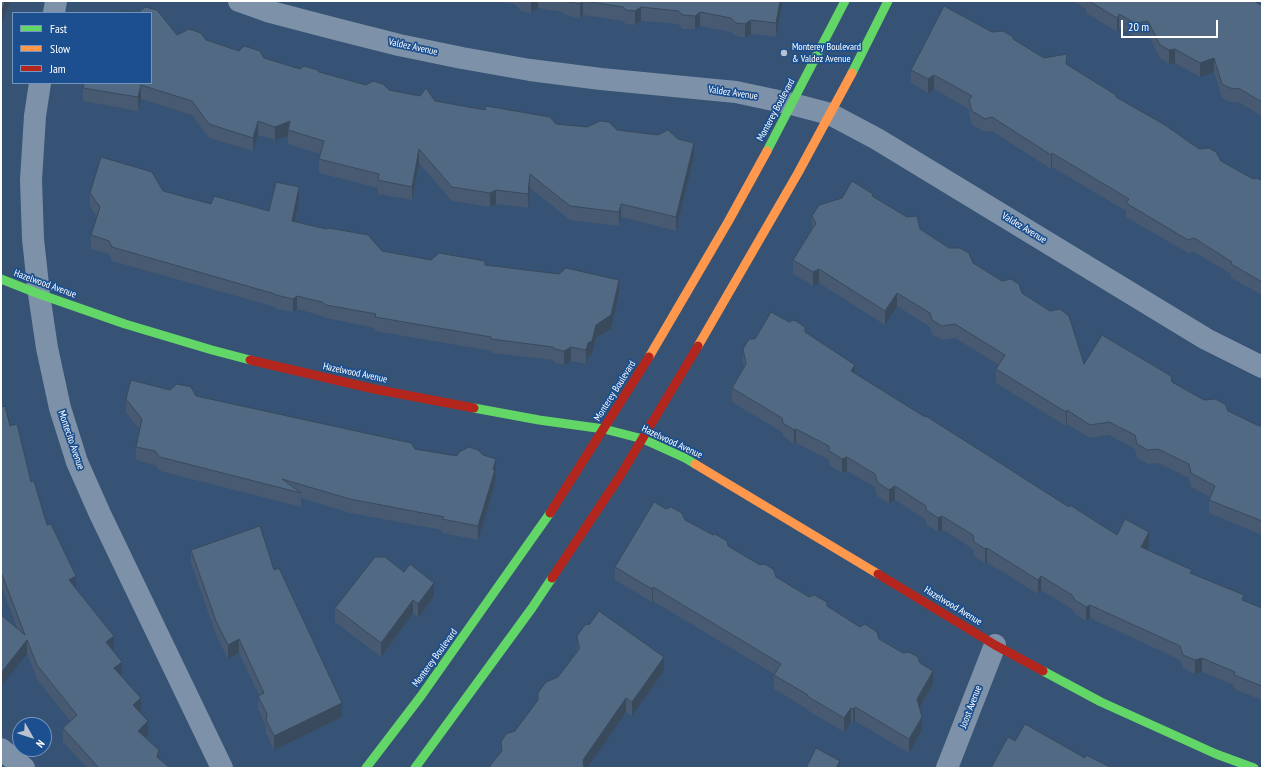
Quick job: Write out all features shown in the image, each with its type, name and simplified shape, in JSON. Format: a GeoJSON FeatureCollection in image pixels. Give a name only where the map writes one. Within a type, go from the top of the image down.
{"type":"FeatureCollection","features":[{"type":"Feature","properties":{"kind":"main road","name":"Monterey Boulevard"},"geometry":{"type":"LineString","coordinates":[[366,768],[430,684],[500,586],[538,531],[604,429],[655,346],[720,234],[792,104],[845,1]]}},
{"type":"Feature","properties":{"kind":"main road"},"geometry":{"type":"LineString","coordinates":[[415,768],[484,676],[532,608],[643,439],[764,234],[830,114],[888,1]]}},
{"type":"Feature","properties":{"kind":"main road","name":"Hazelwood Avenue"},"geometry":{"type":"LineString","coordinates":[[1,279],[39,294],[139,328],[212,350],[295,371],[374,389],[539,420],[604,429],[643,439],[685,458],[995,645],[1101,702],[1216,754],[1254,768]]}},
{"type":"Feature","properties":{"kind":"street"},"geometry":{"type":"LineString","coordinates":[[54,12],[56,1]]}},
{"type":"Feature","properties":{"kind":"street","name":"Valdez Avenue"},"geometry":{"type":"LineString","coordinates":[[239,1],[332,28],[400,45],[462,58],[530,70],[601,79],[736,92],[830,114],[877,139],[1206,339],[1262,367]]}},
{"type":"Feature","properties":{"kind":"street","name":"Montecito Avenue"},"geometry":{"type":"LineString","coordinates":[[40,84],[35,116],[32,180],[34,239],[39,294],[47,348],[60,408],[77,462],[100,514],[222,768]]}},
{"type":"Feature","properties":{"kind":"street","name":"Joost Avenue"},"geometry":{"type":"LineString","coordinates":[[947,768],[995,645]]}},
{"type":"Feature","properties":{"kind":"street"},"geometry":{"type":"LineString","coordinates":[[1,749],[24,768]]}},
{"type":"Feature","properties":{"kind":"building"},"geometry":{"type":"Polygon","coordinates":[[[1,1],[5,1],[1,13],[1,1]]]}},
{"type":"Feature","properties":{"kind":"building"},"geometry":{"type":"Polygon","coordinates":[[[565,1],[582,1],[580,4],[565,1]]]}},
{"type":"Feature","properties":{"kind":"building"},"geometry":{"type":"Polygon","coordinates":[[[584,1],[780,1],[776,23],[751,20],[745,24],[736,23],[731,18],[700,12],[695,16],[683,15],[678,11],[641,7],[635,11],[626,10],[623,7],[584,1]]]}},
{"type":"Feature","properties":{"kind":"building"},"geometry":{"type":"Polygon","coordinates":[[[1089,1],[1254,1],[1262,6],[1262,102],[1240,89],[1230,88],[1222,84],[1214,58],[1200,63],[1175,49],[1169,50],[1160,45],[1148,21],[1135,23],[1119,14],[1117,18],[1089,1]]]}},
{"type":"Feature","properties":{"kind":"building"},"geometry":{"type":"Polygon","coordinates":[[[944,6],[992,32],[1003,31],[1044,58],[1067,54],[1066,64],[1116,95],[1116,97],[1165,125],[1199,149],[1209,148],[1216,152],[1221,161],[1253,179],[1257,178],[1262,181],[1262,282],[1231,264],[1232,262],[1194,238],[1188,240],[1126,203],[1129,199],[1052,153],[1051,155],[992,117],[985,119],[972,111],[969,100],[972,96],[934,75],[928,79],[911,70],[944,6]]]}},
{"type":"Feature","properties":{"kind":"building"},"geometry":{"type":"Polygon","coordinates":[[[145,7],[157,10],[177,35],[189,29],[201,33],[206,40],[239,51],[244,46],[260,51],[264,58],[300,69],[304,66],[318,70],[319,72],[366,85],[373,81],[383,84],[389,90],[420,96],[426,88],[435,101],[485,110],[486,106],[550,117],[556,124],[587,127],[600,121],[609,122],[617,130],[658,135],[668,130],[678,139],[694,143],[676,217],[621,204],[619,212],[570,206],[530,174],[528,194],[496,190],[490,193],[452,187],[419,149],[412,187],[378,180],[379,174],[319,159],[324,141],[288,130],[290,121],[275,127],[258,121],[253,138],[209,124],[192,101],[141,85],[138,97],[83,88],[84,84],[152,84],[152,12],[139,12],[145,7]]]}},
{"type":"Feature","properties":{"kind":"building"},"geometry":{"type":"Polygon","coordinates":[[[101,157],[152,172],[163,191],[211,204],[214,196],[269,211],[276,182],[299,187],[292,221],[326,229],[329,228],[368,235],[382,251],[431,260],[439,253],[485,261],[485,265],[559,274],[566,268],[619,280],[611,315],[596,325],[592,341],[588,343],[586,350],[571,347],[564,351],[553,347],[491,339],[491,337],[375,317],[376,314],[326,305],[322,302],[297,296],[293,299],[112,247],[109,241],[91,235],[100,207],[90,193],[101,157]]]}},
{"type":"Feature","properties":{"kind":"building"},"geometry":{"type":"Polygon","coordinates":[[[852,181],[873,194],[872,196],[907,217],[917,216],[920,229],[949,248],[960,248],[969,253],[973,263],[1002,281],[1011,279],[1019,284],[1022,293],[1050,311],[1060,309],[1069,316],[1084,364],[1102,335],[1171,376],[1172,382],[1204,400],[1215,399],[1225,404],[1228,411],[1259,426],[1262,426],[1262,521],[1209,500],[1215,486],[1191,473],[1189,464],[1158,449],[1148,450],[1137,444],[1135,435],[1109,422],[1090,425],[996,369],[1005,355],[955,324],[942,326],[932,320],[930,313],[897,293],[885,311],[819,269],[813,272],[793,260],[816,223],[812,216],[819,205],[842,198],[852,181]]]}},
{"type":"Feature","properties":{"kind":"building"},"geometry":{"type":"Polygon","coordinates":[[[771,312],[789,322],[794,320],[805,327],[805,332],[855,365],[851,371],[925,417],[926,416],[1069,507],[1070,505],[1117,535],[1125,519],[1149,532],[1141,547],[1192,570],[1190,573],[1244,595],[1242,600],[1262,608],[1262,686],[1234,675],[1235,672],[1202,658],[1195,660],[1183,655],[1180,646],[1090,605],[1086,607],[1075,600],[1072,595],[1041,576],[1038,580],[987,548],[985,549],[974,542],[973,535],[942,516],[938,518],[926,510],[926,506],[895,486],[889,490],[877,482],[875,474],[847,457],[842,459],[829,451],[829,446],[796,429],[794,430],[783,423],[782,418],[732,388],[746,364],[743,349],[749,339],[755,339],[771,312]]]}},
{"type":"Feature","properties":{"kind":"building"},"geometry":{"type":"Polygon","coordinates":[[[131,380],[170,390],[177,384],[191,387],[196,396],[411,443],[415,449],[457,456],[459,452],[469,447],[478,450],[483,455],[496,459],[493,470],[495,470],[478,526],[442,519],[444,517],[350,499],[282,479],[301,493],[160,457],[155,451],[136,447],[142,419],[126,399],[131,380]]]}},
{"type":"Feature","properties":{"kind":"building"},"geometry":{"type":"Polygon","coordinates":[[[5,406],[10,426],[17,424],[31,482],[34,481],[47,525],[51,524],[76,576],[69,580],[114,636],[106,642],[122,662],[114,668],[141,698],[133,705],[148,721],[138,731],[159,750],[157,757],[170,768],[99,768],[63,728],[77,715],[37,665],[27,640],[1,673],[1,615],[25,635],[1,572],[1,407],[5,406]]]}},
{"type":"Feature","properties":{"kind":"building"},"geometry":{"type":"Polygon","coordinates":[[[654,502],[666,509],[671,507],[682,513],[685,520],[727,541],[728,546],[760,565],[765,564],[774,570],[776,577],[809,597],[814,595],[827,602],[827,606],[860,627],[865,624],[877,632],[879,639],[903,653],[909,652],[918,657],[920,663],[933,671],[917,699],[922,717],[909,739],[855,707],[853,709],[851,708],[844,718],[774,675],[781,664],[653,587],[652,589],[615,567],[654,502]]]}},
{"type":"Feature","properties":{"kind":"building"},"geometry":{"type":"Polygon","coordinates":[[[260,526],[274,570],[279,568],[342,703],[274,736],[266,720],[267,714],[258,696],[264,693],[239,639],[228,645],[216,621],[191,550],[260,526]]]}},
{"type":"Feature","properties":{"kind":"building"},"geometry":{"type":"Polygon","coordinates":[[[375,557],[385,557],[404,572],[410,564],[434,583],[418,604],[413,600],[381,643],[335,608],[375,557]]]}},
{"type":"Feature","properties":{"kind":"building"},"geometry":{"type":"Polygon","coordinates":[[[599,611],[664,657],[632,702],[626,698],[583,760],[584,768],[488,768],[502,751],[501,742],[506,734],[515,731],[538,700],[538,693],[546,682],[558,677],[580,648],[577,636],[585,625],[590,624],[599,611]]]}},
{"type":"Feature","properties":{"kind":"building"},"geometry":{"type":"Polygon","coordinates":[[[1025,724],[1085,758],[1086,755],[1112,768],[991,768],[1008,737],[1015,741],[1025,724]]]}},
{"type":"Feature","properties":{"kind":"building"},"geometry":{"type":"Polygon","coordinates":[[[816,748],[840,761],[836,768],[806,768],[816,748]]]}},
{"type":"Feature","properties":{"kind":"traffic: fast"},"geometry":{"type":"LineString","coordinates":[[767,151],[845,1]]}},
{"type":"Feature","properties":{"kind":"traffic: fast"},"geometry":{"type":"LineString","coordinates":[[852,73],[888,1]]}},
{"type":"Feature","properties":{"kind":"traffic: fast"},"geometry":{"type":"LineString","coordinates":[[1,279],[125,324],[250,360]]}},
{"type":"Feature","properties":{"kind":"traffic: fast"},"geometry":{"type":"LineString","coordinates":[[474,408],[539,420],[604,429],[643,439],[695,464]]}},
{"type":"Feature","properties":{"kind":"traffic: fast"},"geometry":{"type":"LineString","coordinates":[[366,768],[421,696],[550,513]]}},
{"type":"Feature","properties":{"kind":"traffic: fast"},"geometry":{"type":"LineString","coordinates":[[415,768],[532,608],[552,578]]}},
{"type":"Feature","properties":{"kind":"traffic: fast"},"geometry":{"type":"LineString","coordinates":[[1043,671],[1101,702],[1216,754],[1254,768]]}},
{"type":"Feature","properties":{"kind":"traffic: slow"},"geometry":{"type":"LineString","coordinates":[[698,346],[798,173],[852,73]]}},
{"type":"Feature","properties":{"kind":"traffic: slow"},"geometry":{"type":"LineString","coordinates":[[649,357],[728,222],[767,151]]}},
{"type":"Feature","properties":{"kind":"traffic: slow"},"geometry":{"type":"LineString","coordinates":[[695,464],[878,574]]}},
{"type":"Feature","properties":{"kind":"traffic: jam"},"geometry":{"type":"LineString","coordinates":[[552,578],[620,476],[698,346]]}},
{"type":"Feature","properties":{"kind":"traffic: jam"},"geometry":{"type":"LineString","coordinates":[[550,513],[649,357]]}},
{"type":"Feature","properties":{"kind":"traffic: jam"},"geometry":{"type":"LineString","coordinates":[[250,360],[374,389],[474,408]]}},
{"type":"Feature","properties":{"kind":"traffic: jam"},"geometry":{"type":"LineString","coordinates":[[878,574],[995,645],[1043,671]]}},
{"type":"Feature","properties":{"kind":"place","name":"Monterey Boulevard & Valdez Avenue"},"geometry":{"type":"Point","coordinates":[784,53]}}]}
